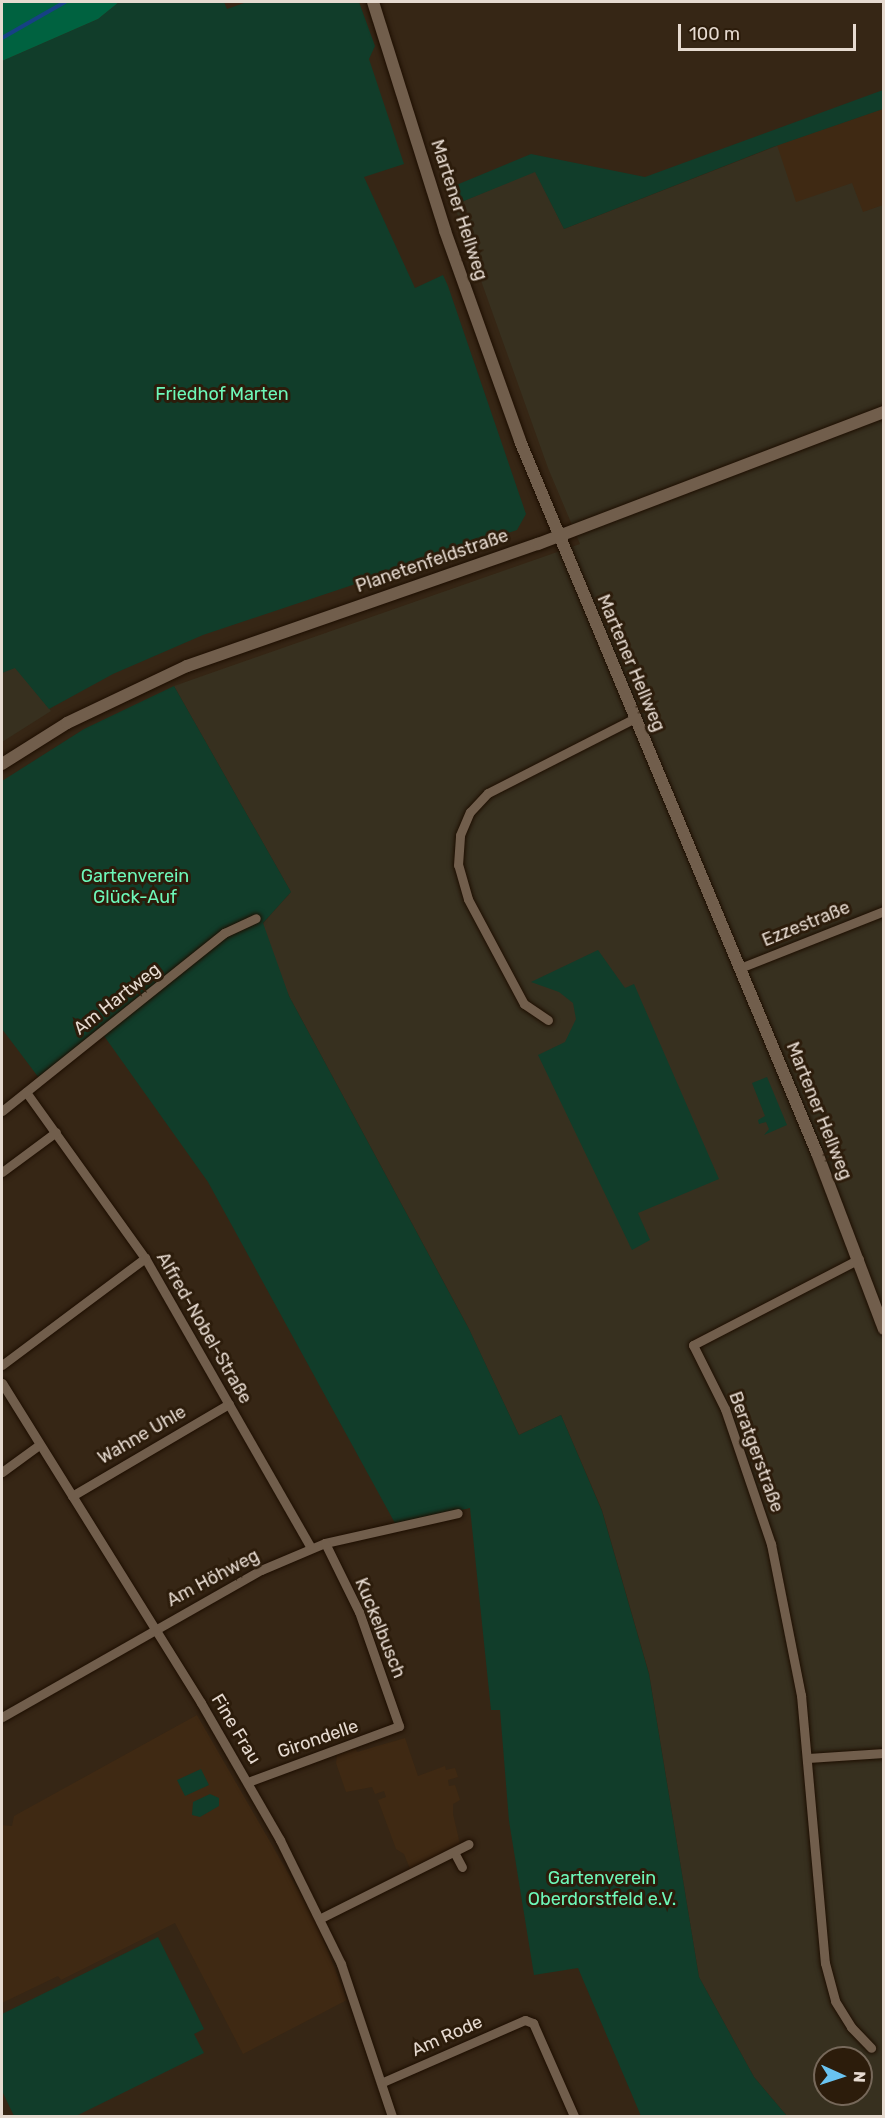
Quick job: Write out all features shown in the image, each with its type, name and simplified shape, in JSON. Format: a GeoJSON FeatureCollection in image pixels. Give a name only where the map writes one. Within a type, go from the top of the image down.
{"type":"FeatureCollection","features":[{"type":"Feature","properties":{"kind":"street","name":"Martener Hellweg"},"geometry":{"type":"LineString","coordinates":[[373,2],[445,231],[558,536],[859,1258],[884,1329]]}},
{"type":"Feature","properties":{"kind":"street","name":"Planetenfeldstraße"},"geometry":{"type":"LineString","coordinates":[[2,764],[67,723],[187,666],[558,536],[884,412]]}},
{"type":"Feature","properties":{"kind":"street"},"geometry":{"type":"LineString","coordinates":[[548,1020],[524,1004],[468,899],[458,865],[460,835],[470,812],[488,793],[635,718]]}},
{"type":"Feature","properties":{"kind":"street","name":"Ezzestraße"},"geometry":{"type":"LineString","coordinates":[[740,969],[884,910]]}},
{"type":"Feature","properties":{"kind":"street","name":"Am Hartweg"},"geometry":{"type":"LineString","coordinates":[[2,1111],[224,933],[256,918]]}},
{"type":"Feature","properties":{"kind":"street","name":"Alfred-Nobel-Straße"},"geometry":{"type":"LineString","coordinates":[[26,1092],[145,1258],[311,1548]]}},
{"type":"Feature","properties":{"kind":"street"},"geometry":{"type":"LineString","coordinates":[[2,1172],[56,1132]]}},
{"type":"Feature","properties":{"kind":"street"},"geometry":{"type":"LineString","coordinates":[[2,1365],[145,1258]]}},
{"type":"Feature","properties":{"kind":"street","name":"Beratgerstraße"},"geometry":{"type":"LineString","coordinates":[[859,1258],[693,1345],[725,1409],[771,1544],[790,1630],[808,1758],[825,1963],[835,2001],[851,2027],[869,2046]]}},
{"type":"Feature","properties":{"kind":"street","name":"Fine Frau"},"geometry":{"type":"LineString","coordinates":[[2,1383],[248,1782],[321,1918],[355,1999],[383,2082],[391,2116]]}},
{"type":"Feature","properties":{"kind":"street","name":"Wahne Uhle"},"geometry":{"type":"LineString","coordinates":[[72,1496],[229,1404]]}},
{"type":"Feature","properties":{"kind":"street"},"geometry":{"type":"LineString","coordinates":[[2,1472],[39,1445]]}},
{"type":"Feature","properties":{"kind":"street","name":"Am Höhweg"},"geometry":{"type":"LineString","coordinates":[[2,1717],[154,1628],[261,1569],[325,1543],[458,1513]]}},
{"type":"Feature","properties":{"kind":"street","name":"Kuckelbusch"},"geometry":{"type":"LineString","coordinates":[[325,1543],[359,1612],[399,1726]]}},
{"type":"Feature","properties":{"kind":"street","name":"Girondelle"},"geometry":{"type":"LineString","coordinates":[[248,1782],[399,1726]]}},
{"type":"Feature","properties":{"kind":"street"},"geometry":{"type":"LineString","coordinates":[[808,1758],[884,1753]]}},
{"type":"Feature","properties":{"kind":"street"},"geometry":{"type":"LineString","coordinates":[[321,1918],[469,1844]]}},
{"type":"Feature","properties":{"kind":"street"},"geometry":{"type":"LineString","coordinates":[[454,1852],[462,1867]]}},
{"type":"Feature","properties":{"kind":"street","name":"Am Rode"},"geometry":{"type":"LineString","coordinates":[[383,2082],[525,2019],[533,2023],[574,2116]]}},
{"type":"Feature","properties":{"kind":"shaded area"},"geometry":{"type":"Polygon","coordinates":[[[883,109],[883,2116],[787,2116],[754,2077],[699,1977],[649,1673],[602,1510],[561,1415],[519,1435],[467,1325],[289,996],[257,930],[291,892],[174,686],[580,544],[548,468],[454,205],[535,171],[564,229],[774,147],[883,109]]]}},
{"type":"Feature","properties":{"kind":"shaded area"},"geometry":{"type":"Polygon","coordinates":[[[883,109],[883,205],[863,212],[852,183],[796,202],[777,145],[883,109]]]}},
{"type":"Feature","properties":{"kind":"shaded area"},"geometry":{"type":"Polygon","coordinates":[[[15,667],[51,711],[2,742],[2,673],[15,667]]]}},
{"type":"Feature","properties":{"kind":"shaded area"},"geometry":{"type":"Polygon","coordinates":[[[197,1715],[317,1923],[347,2000],[243,2054],[175,1923],[61,1980],[58,1976],[2,2003],[2,1825],[12,1826],[14,1816],[197,1715]]]}},
{"type":"Feature","properties":{"kind":"shaded area"},"geometry":{"type":"Polygon","coordinates":[[[405,1738],[418,1776],[445,1766],[446,1770],[455,1768],[458,1777],[448,1780],[449,1786],[455,1785],[460,1800],[453,1804],[453,1814],[460,1844],[410,1869],[404,1854],[396,1849],[378,1800],[386,1797],[384,1791],[375,1794],[372,1787],[346,1792],[336,1763],[337,1753],[355,1747],[357,1752],[405,1738]]]}},
{"type":"Feature","properties":{"kind":"green space"},"geometry":{"type":"Polygon","coordinates":[[[2,2],[119,2],[98,19],[2,61],[2,2]]]}},
{"type":"Feature","properties":{"kind":"green space","name":"Friedhof Marten"},"geometry":{"type":"Polygon","coordinates":[[[119,2],[224,2],[227,9],[247,2],[359,2],[375,46],[369,59],[404,164],[364,177],[415,288],[443,275],[526,514],[517,530],[203,635],[113,674],[49,709],[15,668],[2,673],[2,61],[98,19],[119,2]]]}},
{"type":"Feature","properties":{"kind":"green space"},"geometry":{"type":"Polygon","coordinates":[[[883,90],[883,109],[773,147],[564,229],[535,172],[454,205],[449,188],[531,154],[645,177],[883,90]]]}},
{"type":"Feature","properties":{"kind":"green space","name":"Gartenverein Glück-Auf"},"geometry":{"type":"Polygon","coordinates":[[[174,686],[291,892],[263,923],[289,996],[469,1329],[519,1435],[561,1415],[602,1511],[649,1674],[699,1977],[754,2077],[787,2116],[641,2116],[578,1968],[534,1975],[509,1821],[500,1710],[491,1710],[470,1508],[396,1525],[208,1182],[102,1033],[39,1078],[2,1029],[2,781],[84,729],[174,686]]]}},
{"type":"Feature","properties":{"kind":"green space"},"geometry":{"type":"Polygon","coordinates":[[[598,950],[625,988],[634,984],[719,1179],[638,1213],[650,1240],[632,1250],[538,1055],[565,1042],[576,1019],[573,1003],[559,992],[531,982],[598,950]]]}},
{"type":"Feature","properties":{"kind":"green space"},"geometry":{"type":"Polygon","coordinates":[[[767,1077],[787,1125],[764,1135],[769,1129],[766,1122],[759,1124],[758,1120],[765,1116],[752,1083],[767,1077]]]}},
{"type":"Feature","properties":{"kind":"green space"},"geometry":{"type":"Polygon","coordinates":[[[201,1769],[209,1785],[185,1796],[177,1780],[201,1769]]]}},
{"type":"Feature","properties":{"kind":"green space"},"geometry":{"type":"Polygon","coordinates":[[[210,1794],[219,1798],[219,1806],[200,1817],[192,1815],[193,1802],[210,1794]]]}},
{"type":"Feature","properties":{"kind":"green space"},"geometry":{"type":"Polygon","coordinates":[[[158,1937],[204,2029],[194,2034],[204,2053],[76,2116],[14,2116],[2,2091],[2,2014],[158,1937]]]}},
{"type":"Feature","properties":{"kind":"waterway"},"geometry":{"type":"LineString","coordinates":[[2,38],[65,2]]}},
{"type":"Feature","properties":{"kind":"park label","name":"Gartenverein Oberdorstfeld e.V."},"geometry":{"type":"Point","coordinates":[602,1889]}}]}
